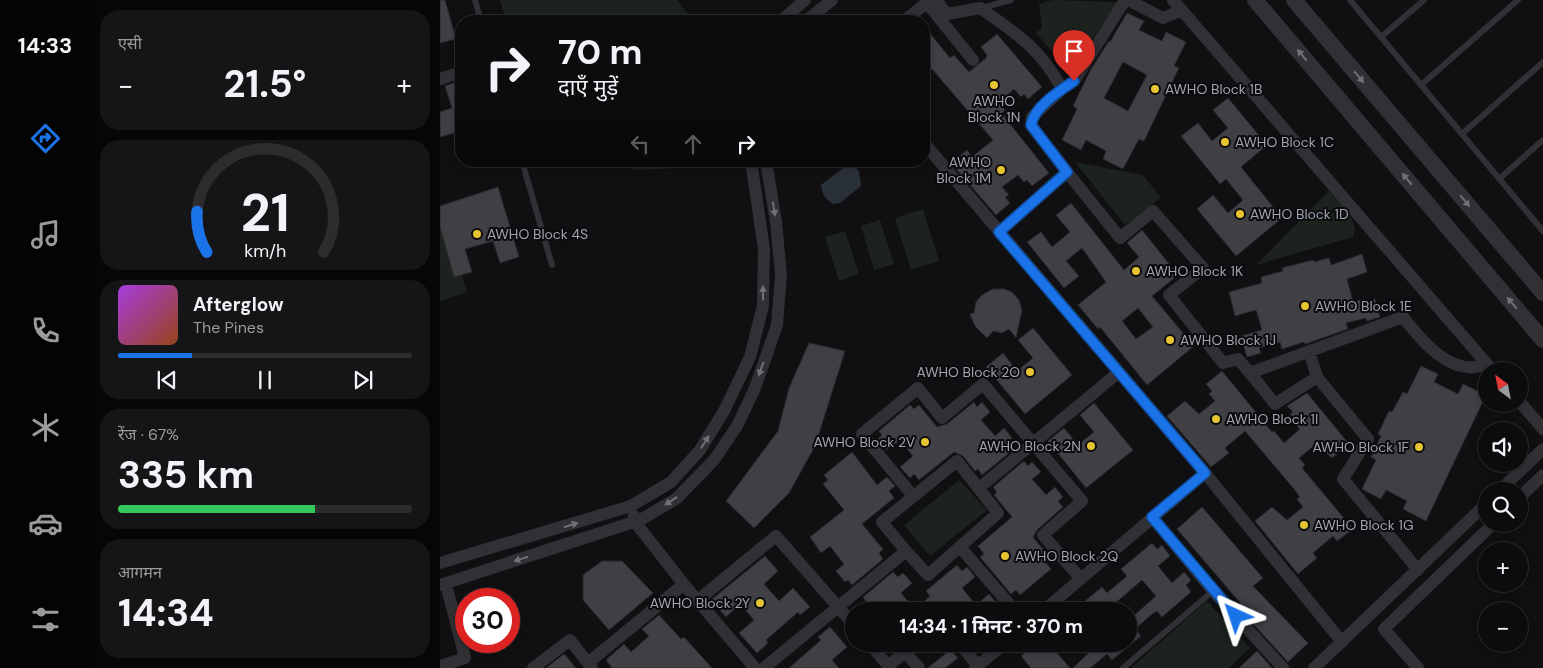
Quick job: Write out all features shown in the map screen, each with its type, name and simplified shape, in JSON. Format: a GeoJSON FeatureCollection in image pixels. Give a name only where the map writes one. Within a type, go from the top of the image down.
{"type":"FeatureCollection","features":[{"type":"Feature","properties":{"kind":"street"},"geometry":{"type":"LineString","coordinates":[[817,15],[832,0]]}},
{"type":"Feature","properties":{"kind":"street"},"geometry":{"type":"LineString","coordinates":[[1182,10],[1163,18],[1126,0],[1074,81],[1062,89],[1032,117],[1031,125],[1120,238],[1153,211],[1203,268],[1169,295],[1224,363],[1238,359],[1275,404],[1317,376]]}},
{"type":"Feature","properties":{"kind":"street"},"geometry":{"type":"LineString","coordinates":[[1173,0],[1486,362]]}},
{"type":"Feature","properties":{"kind":"street"},"geometry":{"type":"LineString","coordinates":[[1255,0],[1543,340]]}},
{"type":"Feature","properties":{"kind":"street"},"geometry":{"type":"LineString","coordinates":[[1294,0],[1543,293]]}},
{"type":"Feature","properties":{"kind":"street"},"geometry":{"type":"LineString","coordinates":[[788,15],[803,1],[811,15]]}},
{"type":"Feature","properties":{"kind":"street"},"geometry":{"type":"LineString","coordinates":[[931,1],[947,14],[980,8],[1024,38],[1052,69],[1062,89]]}},
{"type":"Feature","properties":{"kind":"street"},"geometry":{"type":"LineString","coordinates":[[912,15],[931,1]]}},
{"type":"Feature","properties":{"kind":"street"},"geometry":{"type":"LineString","coordinates":[[931,1],[973,60]]}},
{"type":"Feature","properties":{"kind":"street"},"geometry":{"type":"LineString","coordinates":[[440,79],[455,74]]}},
{"type":"Feature","properties":{"kind":"street"},"geometry":{"type":"LineString","coordinates":[[930,150],[1205,473],[1342,642]]}},
{"type":"Feature","properties":{"kind":"street"},"geometry":{"type":"LineString","coordinates":[[440,564],[631,506],[670,482],[700,450],[724,411],[750,357],[763,306],[764,249],[753,167]]}},
{"type":"Feature","properties":{"kind":"street"},"geometry":{"type":"LineString","coordinates":[[440,666],[466,663],[443,584],[636,522],[676,499],[714,460],[737,426],[755,388],[777,325],[781,275],[776,222],[767,167]]}},
{"type":"Feature","properties":{"kind":"street"},"geometry":{"type":"LineString","coordinates":[[999,232],[1067,172]]}},
{"type":"Feature","properties":{"kind":"street"},"geometry":{"type":"LineString","coordinates":[[1250,373],[1403,317],[1426,347],[1454,363],[1478,368]]}},
{"type":"Feature","properties":{"kind":"street"},"geometry":{"type":"LineString","coordinates":[[1309,351],[1317,376],[1368,439],[1343,479],[1418,570]]}},
{"type":"Feature","properties":{"kind":"street"},"geometry":{"type":"LineString","coordinates":[[979,488],[1032,442],[1119,372]]}},
{"type":"Feature","properties":{"kind":"street"},"geometry":{"type":"LineString","coordinates":[[914,496],[862,434],[918,388],[942,418],[983,384],[1082,502],[1043,535],[1081,579]]}},
{"type":"Feature","properties":{"kind":"street"},"geometry":{"type":"LineString","coordinates":[[1528,412],[1543,430]]}},
{"type":"Feature","properties":{"kind":"street"},"geometry":{"type":"LineString","coordinates":[[1508,482],[1543,449]]}},
{"type":"Feature","properties":{"kind":"street"},"geometry":{"type":"LineString","coordinates":[[957,461],[998,513],[928,575],[882,522],[914,496],[957,461]]}},
{"type":"Feature","properties":{"kind":"street"},"geometry":{"type":"LineString","coordinates":[[1054,602],[1205,473]]}},
{"type":"Feature","properties":{"kind":"street"},"geometry":{"type":"LineString","coordinates":[[1528,489],[1543,475]]}},
{"type":"Feature","properties":{"kind":"street"},"geometry":{"type":"LineString","coordinates":[[631,506],[636,522],[684,584],[755,668]]}},
{"type":"Feature","properties":{"kind":"street"},"geometry":{"type":"LineString","coordinates":[[1314,668],[1478,512]]}},
{"type":"Feature","properties":{"kind":"street"},"geometry":{"type":"LineString","coordinates":[[1152,517],[1213,591],[1283,668]]}},
{"type":"Feature","properties":{"kind":"street"},"geometry":{"type":"LineString","coordinates":[[1418,668],[1384,629],[1485,532]]}},
{"type":"Feature","properties":{"kind":"street"},"geometry":{"type":"LineString","coordinates":[[698,601],[776,536],[845,614]]}},
{"type":"Feature","properties":{"kind":"street"},"geometry":{"type":"LineString","coordinates":[[960,547],[1007,602]]}},
{"type":"Feature","properties":{"kind":"street"},"geometry":{"type":"LineString","coordinates":[[764,668],[906,551]]}},
{"type":"Feature","properties":{"kind":"street"},"geometry":{"type":"LineString","coordinates":[[533,668],[570,640],[590,666],[684,584]]}},
{"type":"Feature","properties":{"kind":"street"},"geometry":{"type":"LineString","coordinates":[[877,652],[889,667],[906,652]]}},
{"type":"Feature","properties":{"kind":"street"},"geometry":{"type":"LineString","coordinates":[[912,652],[919,668]]}},
{"type":"Feature","properties":{"kind":"street"},"geometry":{"type":"LineString","coordinates":[[966,652],[976,667],[994,652]]}},
{"type":"Feature","properties":{"kind":"lane"},"geometry":{"type":"LineString","coordinates":[[475,0],[479,15]]}},
{"type":"Feature","properties":{"kind":"lane"},"geometry":{"type":"LineString","coordinates":[[980,8],[1011,0]]}},
{"type":"Feature","properties":{"kind":"lane"},"geometry":{"type":"LineString","coordinates":[[1350,0],[1499,178],[1540,222],[1543,231]]}},
{"type":"Feature","properties":{"kind":"lane"},"geometry":{"type":"LineString","coordinates":[[1381,37],[1424,0]]}},
{"type":"Feature","properties":{"kind":"lane"},"geometry":{"type":"LineString","coordinates":[[1422,85],[1518,0]]}},
{"type":"Feature","properties":{"kind":"lane"},"geometry":{"type":"LineString","coordinates":[[1462,134],[1543,62]]}},
{"type":"Feature","properties":{"kind":"lane"},"geometry":{"type":"LineString","coordinates":[[1499,178],[1543,140]]}},
{"type":"Feature","properties":{"kind":"lane"},"geometry":{"type":"LineString","coordinates":[[524,167],[552,265]]}},
{"type":"Feature","properties":{"kind":"lane"},"geometry":{"type":"LineString","coordinates":[[1123,668],[1213,591]]}},
{"type":"Feature","properties":{"kind":"shaded area"},"geometry":{"type":"Polygon","coordinates":[[[500,0],[677,0],[689,15],[504,15],[500,0]]]}},
{"type":"Feature","properties":{"kind":"shaded area"},"geometry":{"type":"Polygon","coordinates":[[[1052,0],[1117,2],[1070,72],[1036,33],[1042,28],[1039,4],[1052,0]]]}},
{"type":"Feature","properties":{"kind":"shaded area"},"geometry":{"type":"Polygon","coordinates":[[[1075,162],[1143,175],[1161,198],[1125,225],[1075,162]]]}},
{"type":"Feature","properties":{"kind":"shaded area"},"geometry":{"type":"Polygon","coordinates":[[[623,167],[703,167],[636,170],[623,167]]]}},
{"type":"Feature","properties":{"kind":"shaded area"},"geometry":{"type":"Polygon","coordinates":[[[844,167],[855,167],[859,171],[861,186],[840,203],[833,204],[828,200],[824,196],[821,185],[844,167]]]}},
{"type":"Feature","properties":{"kind":"shaded area"},"geometry":{"type":"Polygon","coordinates":[[[1329,191],[1348,212],[1354,224],[1353,237],[1256,265],[1329,191]]]}},
{"type":"Feature","properties":{"kind":"shaded area"},"geometry":{"type":"Polygon","coordinates":[[[923,209],[939,261],[911,270],[895,218],[923,209]]]}},
{"type":"Feature","properties":{"kind":"shaded area"},"geometry":{"type":"Polygon","coordinates":[[[440,211],[467,292],[440,301],[440,211]]]}},
{"type":"Feature","properties":{"kind":"shaded area"},"geometry":{"type":"Polygon","coordinates":[[[880,220],[894,264],[874,270],[861,226],[880,220]]]}},
{"type":"Feature","properties":{"kind":"shaded area"},"geometry":{"type":"Polygon","coordinates":[[[845,231],[859,274],[839,281],[825,237],[845,231]]]}},
{"type":"Feature","properties":{"kind":"shaded area"},"geometry":{"type":"Polygon","coordinates":[[[959,480],[987,510],[930,556],[904,525],[959,480]]]}},
{"type":"Feature","properties":{"kind":"shaded area"},"geometry":{"type":"Polygon","coordinates":[[[1207,601],[1250,648],[1229,668],[1131,668],[1207,601]]]}},
{"type":"Feature","properties":{"kind":"building"},"geometry":{"type":"Polygon","coordinates":[[[440,0],[445,0],[455,39],[440,43],[440,0]]]}},
{"type":"Feature","properties":{"kind":"building","name":"AWHO Block 1B"},"geometry":{"type":"Polygon","coordinates":[[[1127,13],[1144,21],[1139,30],[1143,32],[1162,41],[1166,32],[1186,42],[1174,66],[1179,68],[1144,141],[1139,139],[1123,169],[1103,159],[1106,151],[1086,140],[1081,150],[1062,140],[1077,109],[1073,106],[1091,69],[1127,13]],[[1123,62],[1104,98],[1128,111],[1147,75],[1123,62]]]}},
{"type":"Feature","properties":{"kind":"building"},"geometry":{"type":"Polygon","coordinates":[[[930,33],[950,58],[954,55],[969,72],[986,58],[987,55],[981,47],[997,34],[1042,87],[1028,99],[1024,94],[1021,97],[1014,89],[998,103],[1005,110],[1002,113],[1006,119],[1049,173],[1032,186],[1027,180],[1024,182],[1018,175],[1002,187],[1009,195],[1005,197],[1010,203],[996,215],[951,163],[967,150],[972,157],[993,140],[932,69],[930,71],[930,33]]]}},
{"type":"Feature","properties":{"kind":"building"},"geometry":{"type":"Polygon","coordinates":[[[455,82],[455,133],[440,137],[440,112],[452,108],[445,86],[455,82]]]}},
{"type":"Feature","properties":{"kind":"building"},"geometry":{"type":"Polygon","coordinates":[[[1228,98],[1267,145],[1241,167],[1282,218],[1236,256],[1197,209],[1213,195],[1228,213],[1243,200],[1226,179],[1220,184],[1181,136],[1198,123],[1212,141],[1228,128],[1213,110],[1228,98]]]}},
{"type":"Feature","properties":{"kind":"building","name":"AWHO Block 4S"},"geometry":{"type":"Polygon","coordinates":[[[498,187],[519,257],[500,263],[493,241],[465,249],[472,272],[454,277],[440,227],[440,206],[498,187]]]}},
{"type":"Feature","properties":{"kind":"building"},"geometry":{"type":"Polygon","coordinates":[[[1071,203],[1124,270],[1139,257],[1127,243],[1142,230],[1178,275],[1152,296],[1194,346],[1147,385],[1100,327],[1098,329],[1078,305],[1106,282],[1082,248],[1066,261],[1079,276],[1064,288],[1027,242],[1041,232],[1052,247],[1070,232],[1056,215],[1071,203]],[[1138,308],[1122,321],[1136,339],[1153,327],[1138,308]]]}},
{"type":"Feature","properties":{"kind":"building","name":"AWHO Block 1E"},"geometry":{"type":"Polygon","coordinates":[[[1362,254],[1367,272],[1347,279],[1353,302],[1364,299],[1365,302],[1375,299],[1380,317],[1367,321],[1366,318],[1346,323],[1348,329],[1305,344],[1304,342],[1282,349],[1280,342],[1259,348],[1261,353],[1247,357],[1241,336],[1262,330],[1256,310],[1235,316],[1229,292],[1262,283],[1261,277],[1283,271],[1282,268],[1329,258],[1331,265],[1362,254]]]}},
{"type":"Feature","properties":{"kind":"building"},"geometry":{"type":"Polygon","coordinates":[[[993,289],[1004,289],[1012,292],[1019,300],[1022,310],[1016,338],[1009,329],[1002,333],[993,331],[987,338],[975,326],[970,314],[974,313],[976,302],[982,295],[993,289]]]}},
{"type":"Feature","properties":{"kind":"building","name":"AWHO Block 2O"},"geometry":{"type":"Polygon","coordinates":[[[1033,328],[1072,375],[1025,414],[986,367],[1003,353],[1017,371],[1033,358],[1018,340],[1033,328]]]}},
{"type":"Feature","properties":{"kind":"building"},"geometry":{"type":"Polygon","coordinates":[[[809,343],[845,351],[815,446],[789,493],[754,528],[726,501],[778,431],[789,388],[809,343]]]}},
{"type":"Feature","properties":{"kind":"building","name":"AWHO Block 1F"},"geometry":{"type":"Polygon","coordinates":[[[1421,366],[1438,374],[1434,382],[1458,394],[1463,384],[1478,391],[1478,412],[1426,521],[1403,509],[1407,501],[1386,490],[1381,499],[1362,489],[1376,460],[1371,457],[1381,436],[1378,434],[1389,411],[1392,412],[1403,392],[1407,394],[1421,366]]]}},
{"type":"Feature","properties":{"kind":"building"},"geometry":{"type":"Polygon","coordinates":[[[1222,371],[1272,432],[1274,431],[1284,443],[1300,429],[1295,424],[1297,421],[1290,414],[1293,412],[1287,406],[1307,393],[1349,444],[1332,458],[1316,444],[1299,458],[1305,465],[1302,468],[1353,529],[1337,541],[1333,536],[1313,553],[1317,558],[1298,574],[1255,521],[1272,507],[1287,520],[1303,507],[1297,499],[1300,497],[1294,489],[1245,431],[1225,448],[1229,453],[1211,467],[1167,416],[1185,401],[1199,414],[1215,401],[1209,394],[1212,391],[1206,384],[1222,371]]]}},
{"type":"Feature","properties":{"kind":"building"},"geometry":{"type":"Polygon","coordinates":[[[974,402],[977,407],[982,402],[990,412],[981,420],[995,436],[1004,428],[1012,438],[1008,442],[1014,449],[982,475],[978,469],[975,471],[963,456],[954,452],[919,480],[914,474],[910,478],[900,467],[913,456],[900,440],[887,450],[878,439],[882,435],[879,431],[910,405],[914,409],[919,405],[937,427],[947,424],[974,402]]]}},
{"type":"Feature","properties":{"kind":"building","name":"AWHO Block 2N"},"geometry":{"type":"Polygon","coordinates":[[[1094,403],[1133,450],[1086,488],[1048,441],[1064,428],[1078,445],[1094,432],[1080,415],[1094,403]]]}},
{"type":"Feature","properties":{"kind":"building"},"geometry":{"type":"Polygon","coordinates":[[[852,452],[877,485],[887,477],[895,486],[889,491],[894,498],[862,524],[883,549],[879,553],[883,559],[852,585],[848,580],[845,582],[836,571],[844,564],[830,546],[821,553],[810,537],[844,510],[823,484],[828,480],[824,475],[852,452]]]}},
{"type":"Feature","properties":{"kind":"building"},"geometry":{"type":"Polygon","coordinates":[[[1024,461],[1028,466],[1032,462],[1041,472],[1032,479],[1046,495],[1055,487],[1063,497],[1058,501],[1063,507],[1038,529],[1033,537],[1050,558],[1045,562],[1051,569],[1020,595],[1016,590],[1011,594],[980,557],[984,554],[978,546],[1012,517],[994,495],[997,492],[993,487],[1024,461]]]}},
{"type":"Feature","properties":{"kind":"building"},"geometry":{"type":"Polygon","coordinates":[[[1202,507],[1263,578],[1253,586],[1308,643],[1288,662],[1245,615],[1248,612],[1177,529],[1202,507]]]}},
{"type":"Feature","properties":{"kind":"building"},"geometry":{"type":"Polygon","coordinates":[[[1152,543],[1157,549],[1162,545],[1170,556],[1158,566],[1172,583],[1184,572],[1191,580],[1186,585],[1191,592],[1162,617],[1157,611],[1137,627],[1137,613],[1156,596],[1142,580],[1116,602],[1084,602],[1102,587],[1107,593],[1127,576],[1121,569],[1152,543]]]}},
{"type":"Feature","properties":{"kind":"building","name":"AWHO Block 2Y"},"geometry":{"type":"Polygon","coordinates":[[[765,556],[778,571],[764,584],[779,601],[793,588],[810,607],[800,615],[798,612],[766,640],[768,643],[757,653],[739,633],[754,620],[740,604],[726,617],[711,600],[765,556]]]}},
{"type":"Feature","properties":{"kind":"building"},"geometry":{"type":"Polygon","coordinates":[[[602,561],[622,561],[653,593],[609,630],[583,600],[583,575],[602,561]]]}},
{"type":"Feature","properties":{"kind":"building"},"geometry":{"type":"Polygon","coordinates":[[[957,565],[962,571],[967,567],[975,577],[962,588],[974,602],[924,602],[930,596],[926,591],[957,565]]]}},
{"type":"Feature","properties":{"kind":"building"},"geometry":{"type":"Polygon","coordinates":[[[893,572],[898,577],[903,573],[912,583],[901,593],[908,602],[866,602],[863,597],[893,572]]]}},
{"type":"Feature","properties":{"kind":"building"},"geometry":{"type":"Polygon","coordinates":[[[989,594],[996,602],[980,602],[989,594]]]}},
{"type":"Feature","properties":{"kind":"building"},"geometry":{"type":"Polygon","coordinates":[[[659,615],[681,639],[684,637],[712,668],[612,668],[606,660],[624,644],[631,652],[649,636],[642,629],[659,615]]]}},
{"type":"Feature","properties":{"kind":"building"},"geometry":{"type":"Polygon","coordinates":[[[830,627],[845,645],[845,649],[832,660],[839,668],[789,668],[821,640],[818,637],[830,627]]]}},
{"type":"Feature","properties":{"kind":"building"},"geometry":{"type":"Polygon","coordinates":[[[1137,631],[1141,636],[1137,639],[1137,631]]]}},
{"type":"Feature","properties":{"kind":"building"},"geometry":{"type":"Polygon","coordinates":[[[1257,651],[1272,668],[1239,668],[1257,651]]]}},
{"type":"Feature","properties":{"kind":"building"},"geometry":{"type":"Polygon","coordinates":[[[948,652],[952,652],[958,658],[945,668],[928,668],[948,652]]]}},
{"type":"Feature","properties":{"kind":"building"},"geometry":{"type":"Polygon","coordinates":[[[1026,652],[1058,652],[1057,653],[1070,668],[1031,668],[1021,656],[1026,652]]]}},
{"type":"Feature","properties":{"kind":"building"},"geometry":{"type":"Polygon","coordinates":[[[1090,652],[1122,652],[1112,660],[1107,654],[1090,668],[1073,668],[1090,652]]]}},
{"type":"Feature","properties":{"kind":"building"},"geometry":{"type":"Polygon","coordinates":[[[564,654],[576,668],[546,668],[564,654]]]}},
{"type":"Feature","properties":{"kind":"place","name":"AWHO Block 1N"},"geometry":{"type":"Point","coordinates":[994,85]}},
{"type":"Feature","properties":{"kind":"place","name":"AWHO Block 1B"},"geometry":{"type":"Point","coordinates":[1155,89]}},
{"type":"Feature","properties":{"kind":"place","name":"AWHO Block 1C"},"geometry":{"type":"Point","coordinates":[1225,142]}},
{"type":"Feature","properties":{"kind":"place","name":"AWHO Block 1M"},"geometry":{"type":"Point","coordinates":[1001,170]}},
{"type":"Feature","properties":{"kind":"place","name":"AWHO Block 1D"},"geometry":{"type":"Point","coordinates":[1240,214]}},
{"type":"Feature","properties":{"kind":"place","name":"AWHO Block 4S"},"geometry":{"type":"Point","coordinates":[477,234]}},
{"type":"Feature","properties":{"kind":"place","name":"AWHO Block 1K"},"geometry":{"type":"Point","coordinates":[1136,271]}},
{"type":"Feature","properties":{"kind":"place","name":"AWHO Block 1E"},"geometry":{"type":"Point","coordinates":[1305,306]}},
{"type":"Feature","properties":{"kind":"place","name":"AWHO Block 1J"},"geometry":{"type":"Point","coordinates":[1170,340]}},
{"type":"Feature","properties":{"kind":"place","name":"AWHO Block 2O"},"geometry":{"type":"Point","coordinates":[1030,372]}},
{"type":"Feature","properties":{"kind":"place","name":"AWHO Block 1I"},"geometry":{"type":"Point","coordinates":[1216,419]}},
{"type":"Feature","properties":{"kind":"place","name":"AWHO Block 2V"},"geometry":{"type":"Point","coordinates":[925,442]}},
{"type":"Feature","properties":{"kind":"place","name":"AWHO Block 2N"},"geometry":{"type":"Point","coordinates":[1091,446]}},
{"type":"Feature","properties":{"kind":"place","name":"AWHO Block 1F"},"geometry":{"type":"Point","coordinates":[1419,447]}},
{"type":"Feature","properties":{"kind":"place","name":"AWHO Block 1G"},"geometry":{"type":"Point","coordinates":[1304,525]}},
{"type":"Feature","properties":{"kind":"place","name":"AWHO Block 2Q"},"geometry":{"type":"Point","coordinates":[1005,556]}},
{"type":"Feature","properties":{"kind":"place","name":"AWHO Block 2Y"},"geometry":{"type":"Point","coordinates":[760,603]}},
{"type":"Feature","properties":{"kind":"route"},"geometry":{"type":"LineString","coordinates":[[1074,81],[1062,89],[1032,117],[1031,125],[1067,172],[999,232],[1205,473],[1152,517],[1236,616]]}}]}
